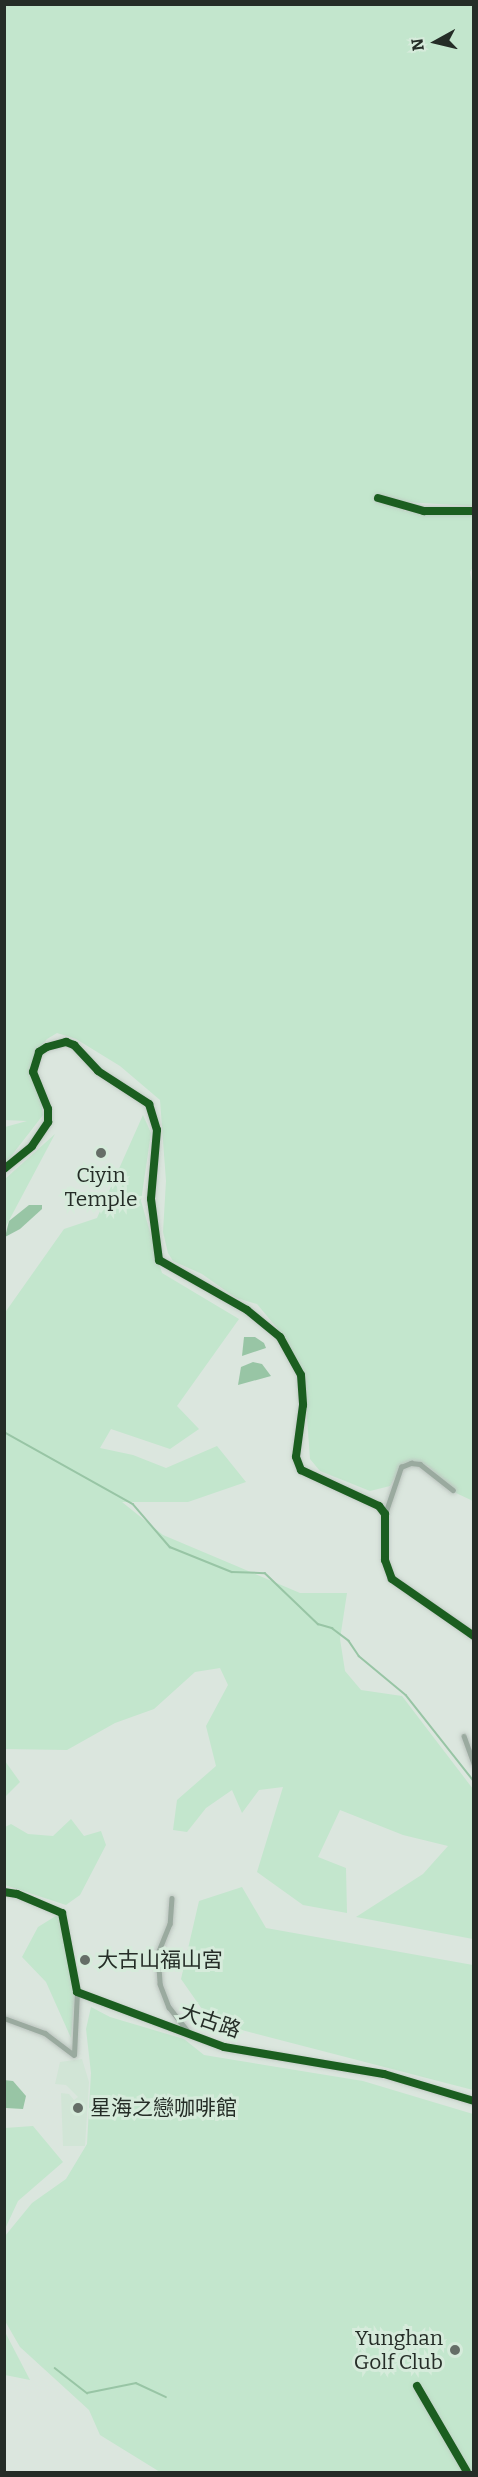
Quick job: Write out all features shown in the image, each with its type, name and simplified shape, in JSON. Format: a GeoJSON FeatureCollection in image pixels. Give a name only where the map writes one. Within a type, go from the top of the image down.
{"type":"FeatureCollection","features":[{"type":"Feature","properties":{"kind":"street"},"geometry":{"type":"LineString","coordinates":[[378,498],[424,511],[474,511]]}},
{"type":"Feature","properties":{"kind":"street"},"geometry":{"type":"LineString","coordinates":[[4,1168],[32,1146],[48,1122],[48,1109],[33,1072],[39,1052],[47,1047],[66,1042],[74,1045],[109,1080],[149,1104],[157,1130],[151,1199],[159,1260],[247,1310],[280,1337],[301,1375],[303,1405],[296,1451],[298,1466],[306,1475],[374,1502],[385,1515]]}},
{"type":"Feature","properties":{"kind":"street"},"geometry":{"type":"LineString","coordinates":[[453,1490],[420,1464],[411,1463],[401,1467],[385,1515],[386,1560],[392,1579],[474,1636]]}},
{"type":"Feature","properties":{"kind":"street"},"geometry":{"type":"LineString","coordinates":[[464,1736],[474,1764]]}},
{"type":"Feature","properties":{"kind":"street"},"geometry":{"type":"LineString","coordinates":[[4,1892],[17,1894],[62,1913],[77,1992],[74,2055],[45,2033],[4,2018]]}},
{"type":"Feature","properties":{"kind":"street"},"geometry":{"type":"LineString","coordinates":[[172,1899],[170,1924],[159,1953],[160,1984],[169,2007],[190,2034]]}},
{"type":"Feature","properties":{"kind":"street","name":"大古路"},"geometry":{"type":"LineString","coordinates":[[77,1992],[224,2048],[384,2074],[474,2101]]}},
{"type":"Feature","properties":{"kind":"street"},"geometry":{"type":"LineString","coordinates":[[417,2386],[467,2472]]}},
{"type":"Feature","properties":{"kind":"shaded area"},"geometry":{"type":"Polygon","coordinates":[[[5,5],[473,5],[473,506],[405,502],[404,511],[473,515],[473,567],[470,572],[474,593],[473,1501],[456,1493],[428,1466],[408,1463],[400,1469],[390,1486],[370,1491],[320,1471],[310,1459],[305,1391],[277,1328],[257,1304],[236,1298],[202,1274],[173,1261],[168,1253],[163,1232],[166,1181],[160,1100],[120,1066],[76,1039],[57,1033],[47,1039],[34,1055],[43,1115],[5,1164],[5,1127],[27,1121],[4,1120],[5,5]]]}},
{"type":"Feature","properties":{"kind":"shaded area"},"geometry":{"type":"Polygon","coordinates":[[[143,1115],[151,1133],[141,1201],[162,1273],[239,1319],[177,1406],[199,1429],[170,1449],[111,1429],[100,1448],[133,1455],[166,1468],[217,1446],[246,1482],[188,1502],[122,1502],[163,1535],[300,1593],[347,1593],[340,1639],[345,1671],[361,1690],[402,1696],[473,1789],[473,1939],[356,1917],[423,1874],[448,1846],[403,1835],[340,1810],[318,1857],[346,1868],[347,1913],[303,1905],[257,1872],[283,1787],[259,1790],[242,1813],[232,1790],[206,1808],[187,1832],[173,1830],[177,1800],[216,1766],[206,1726],[228,1685],[220,1668],[195,1672],[154,1709],[115,1723],[67,1750],[5,1749],[4,1314],[64,1229],[97,1218],[143,1115]]]}},
{"type":"Feature","properties":{"kind":"shaded area"},"geometry":{"type":"Polygon","coordinates":[[[55,1134],[5,1228],[5,1179],[55,1134]]]}},
{"type":"Feature","properties":{"kind":"shaded area"},"geometry":{"type":"Polygon","coordinates":[[[29,1205],[42,1205],[42,1209],[20,1229],[5,1237],[9,1221],[29,1205]]]}},
{"type":"Feature","properties":{"kind":"shaded area"},"geometry":{"type":"Polygon","coordinates":[[[244,1337],[255,1337],[264,1343],[266,1348],[242,1356],[244,1337]]]}},
{"type":"Feature","properties":{"kind":"shaded area"},"geometry":{"type":"Polygon","coordinates":[[[253,1362],[262,1364],[271,1376],[238,1385],[241,1367],[253,1362]]]}},
{"type":"Feature","properties":{"kind":"shaded area"},"geometry":{"type":"Polygon","coordinates":[[[4,1761],[20,1782],[5,1797],[4,1761]]]}},
{"type":"Feature","properties":{"kind":"shaded area"},"geometry":{"type":"Polygon","coordinates":[[[71,1819],[84,1836],[101,1831],[106,1845],[80,1895],[66,1905],[5,1885],[5,1827],[11,1824],[28,1834],[53,1836],[71,1819]]]}},
{"type":"Feature","properties":{"kind":"shaded area"},"geometry":{"type":"Polygon","coordinates":[[[242,1887],[266,1928],[473,1965],[473,2090],[211,2022],[181,1979],[199,1901],[242,1887]]]}},
{"type":"Feature","properties":{"kind":"shaded area"},"geometry":{"type":"Polygon","coordinates":[[[59,1914],[65,1924],[75,1991],[71,2038],[46,1982],[22,1957],[38,1927],[59,1914]]]}},
{"type":"Feature","properties":{"kind":"shaded area","name":"Yunghan Golf Club"},"geometry":{"type":"Polygon","coordinates":[[[91,2007],[110,2017],[184,2039],[204,2055],[363,2081],[473,2114],[473,2472],[160,2472],[100,2435],[89,2410],[20,2347],[5,2321],[5,2236],[32,2203],[66,2179],[87,2144],[91,2073],[86,2029],[91,2007]]]}},
{"type":"Feature","properties":{"kind":"shaded area","name":"星海之戀咖啡館"},"geometry":{"type":"Polygon","coordinates":[[[82,2059],[89,2082],[85,2146],[63,2146],[61,2093],[69,2094],[74,2100],[78,2097],[66,2085],[55,2084],[60,2062],[82,2059]]]}},
{"type":"Feature","properties":{"kind":"shaded area"},"geometry":{"type":"Polygon","coordinates":[[[4,2080],[13,2081],[26,2096],[23,2109],[6,2108],[4,2080]]]}},
{"type":"Feature","properties":{"kind":"shaded area"},"geometry":{"type":"Polygon","coordinates":[[[33,2126],[63,2162],[18,2201],[5,2229],[5,2128],[33,2126]]]}},
{"type":"Feature","properties":{"kind":"shaded area"},"geometry":{"type":"Polygon","coordinates":[[[5,2332],[30,2380],[5,2375],[5,2332]]]}},
{"type":"Feature","properties":{"kind":"waterway"},"geometry":{"type":"LineString","coordinates":[[4,1432],[133,1504],[170,1547],[232,1572],[265,1573],[318,1624],[332,1628],[349,1641],[359,1656],[406,1695],[474,1781]]}},
{"type":"Feature","properties":{"kind":"waterway"},"geometry":{"type":"LineString","coordinates":[[55,2368],[87,2393],[136,2383],[166,2397]]}},
{"type":"Feature","properties":{"kind":"cycle path"},"geometry":{"type":"LineString","coordinates":[[378,498],[424,511],[474,511]]}},
{"type":"Feature","properties":{"kind":"cycle path"},"geometry":{"type":"LineString","coordinates":[[4,1169],[32,1146],[48,1122],[48,1109],[33,1072],[39,1052],[47,1047],[66,1042],[74,1045],[98,1071],[149,1104],[157,1130],[151,1199],[159,1260],[247,1310],[280,1337],[301,1375],[303,1405],[296,1457],[301,1470],[379,1506],[385,1514],[385,1560],[392,1579],[474,1636]]}},
{"type":"Feature","properties":{"kind":"cycle path"},"geometry":{"type":"LineString","coordinates":[[4,1892],[17,1894],[62,1913],[77,1992],[224,2047],[384,2074],[474,2101]]}},
{"type":"Feature","properties":{"kind":"cycle path"},"geometry":{"type":"LineString","coordinates":[[417,2386],[467,2472]]}},
{"type":"Feature","properties":{"kind":"place","name":"Ciyin Temple"},"geometry":{"type":"Point","coordinates":[101,1153]}},
{"type":"Feature","properties":{"kind":"place","name":"大古山福山宮"},"geometry":{"type":"Point","coordinates":[85,1960]}},
{"type":"Feature","properties":{"kind":"place","name":"星海之戀咖啡館"},"geometry":{"type":"Point","coordinates":[78,2108]}},
{"type":"Feature","properties":{"kind":"place","name":"Yunghan Golf Club"},"geometry":{"type":"Point","coordinates":[455,2350]}}]}
